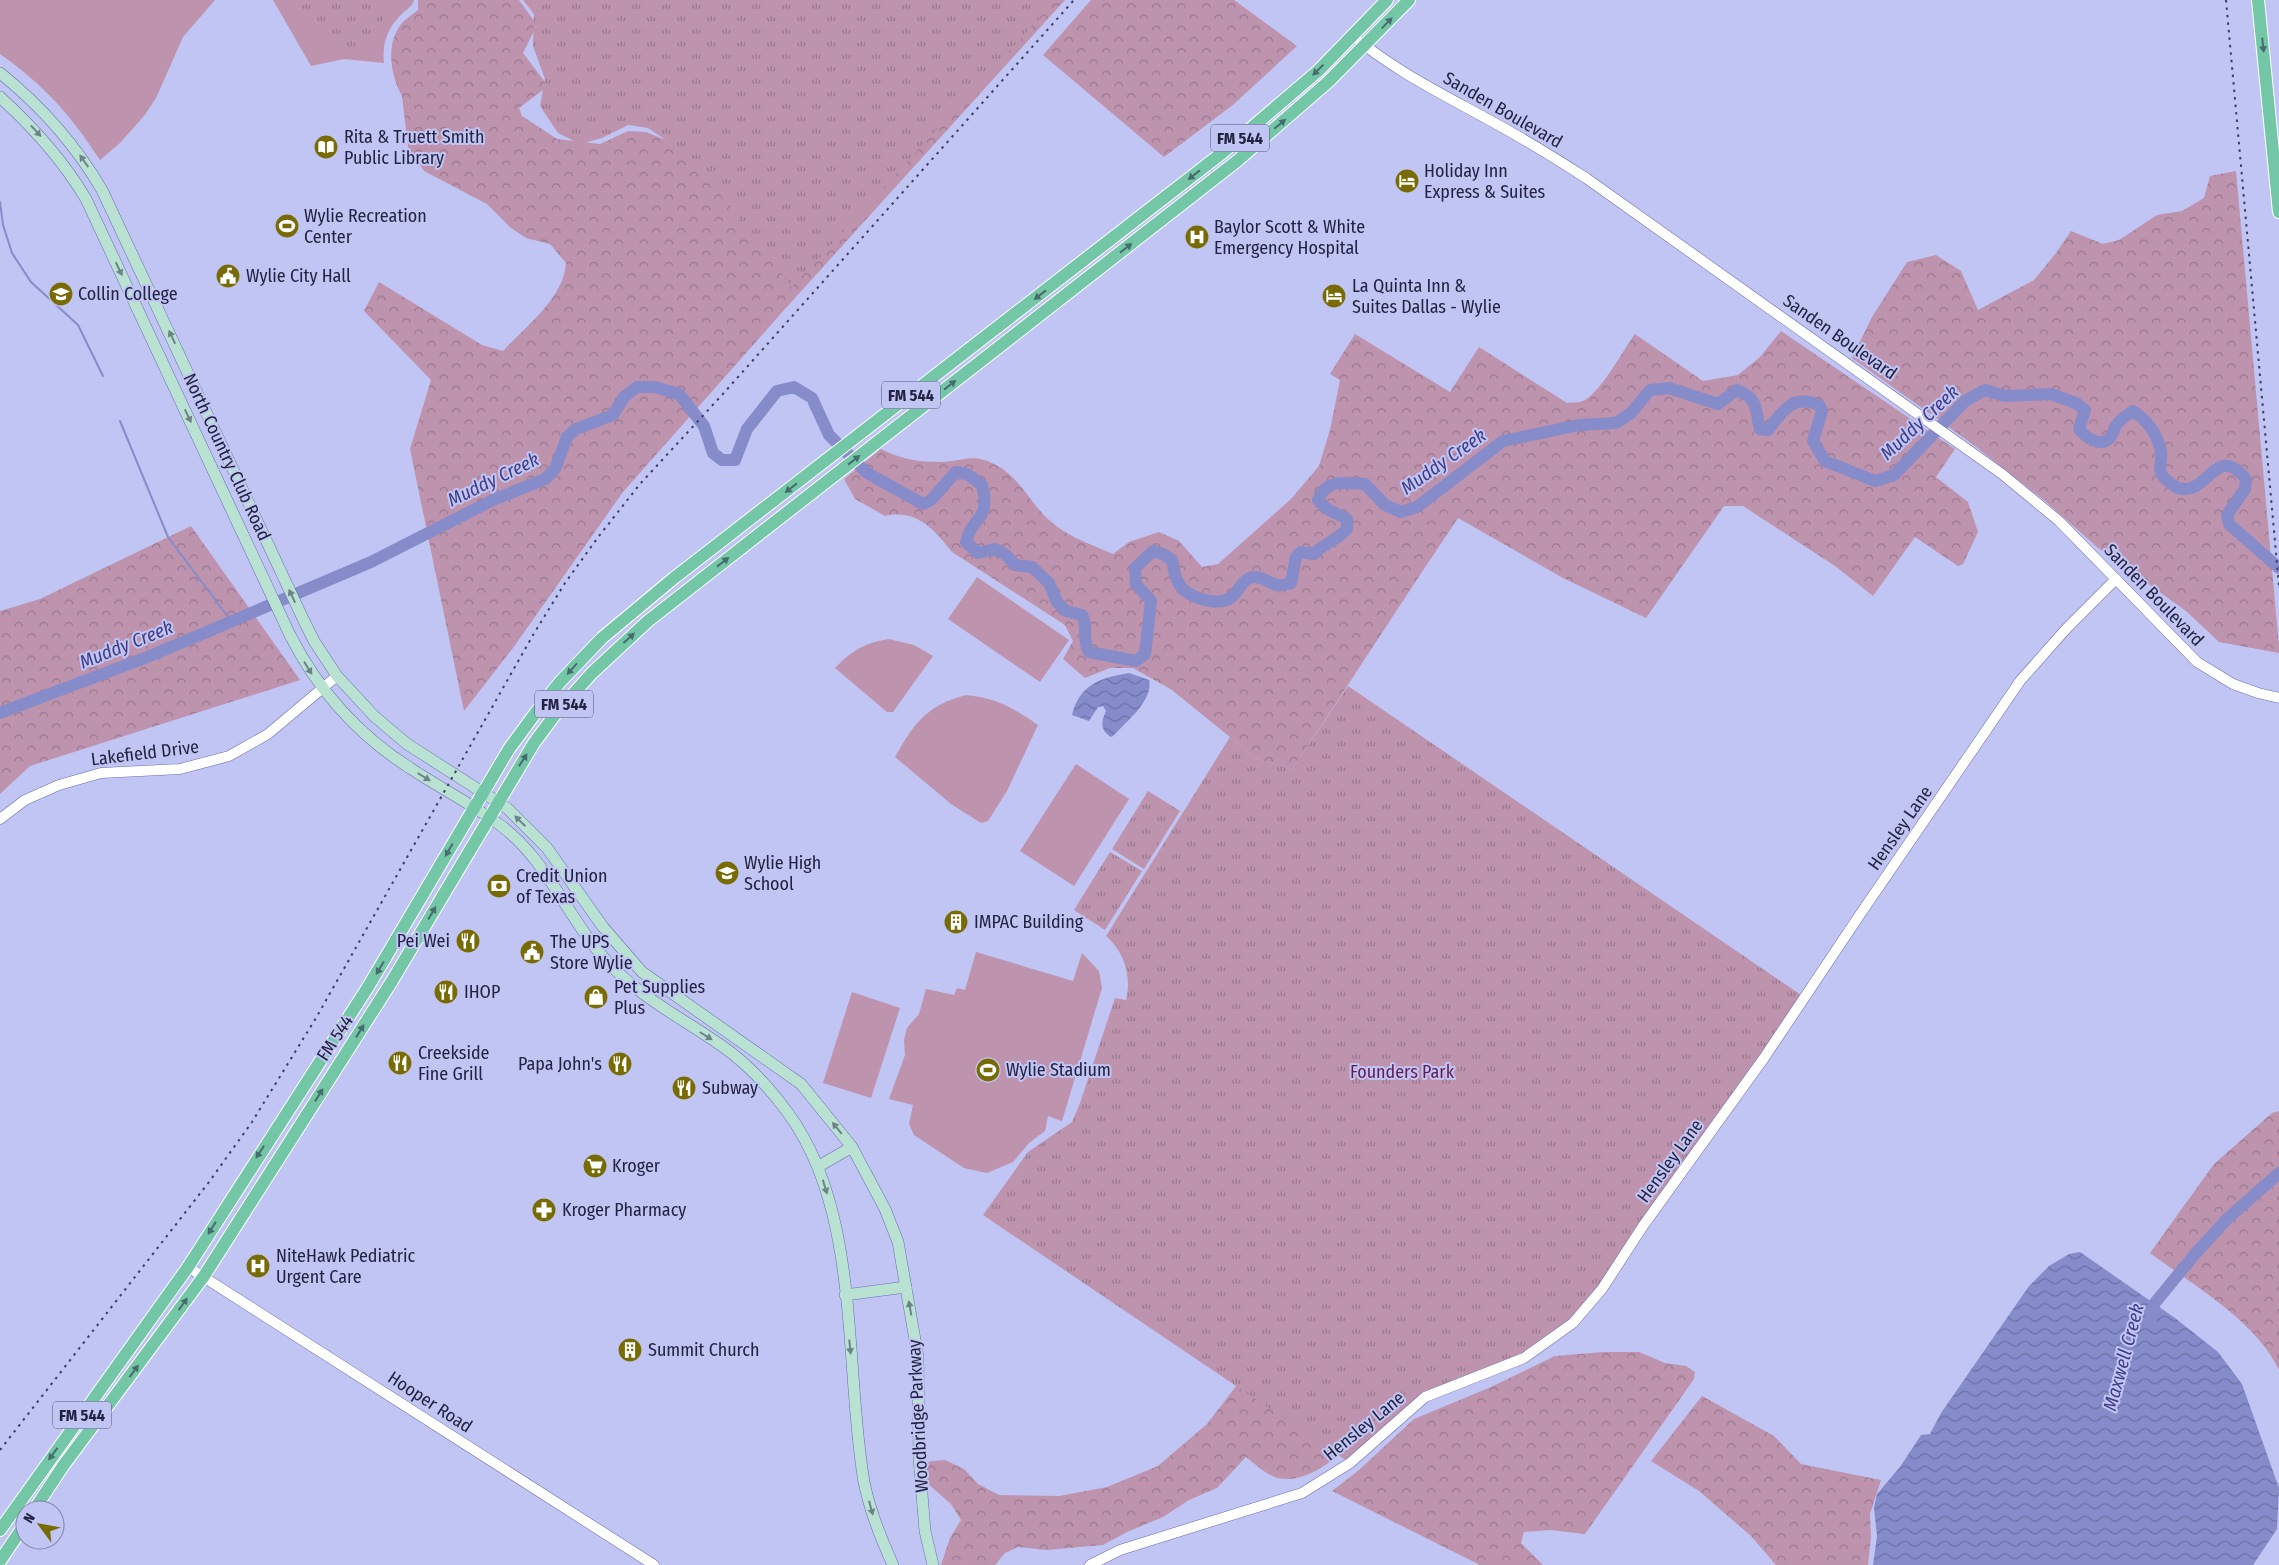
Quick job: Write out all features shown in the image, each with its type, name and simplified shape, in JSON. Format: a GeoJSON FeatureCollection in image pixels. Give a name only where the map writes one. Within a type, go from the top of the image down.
{"type":"FeatureCollection","features":[{"type":"Feature","properties":{"kind":"main road","name":"FM 544"},"geometry":{"type":"LineString","coordinates":[[0,1530],[188,1267],[368,987],[509,749],[560,682],[602,638],[674,578],[1222,153],[1305,82],[1388,0]]}},
{"type":"Feature","properties":{"kind":"main road","name":"FM 544"},"geometry":{"type":"LineString","coordinates":[[41,1500],[63,1466],[204,1276],[397,972],[534,743],[557,712],[592,673],[648,622],[685,592],[1237,161],[1322,87],[1409,0]]}},
{"type":"Feature","properties":{"kind":"main road"},"geometry":{"type":"LineString","coordinates":[[2258,0],[2279,212]]}},
{"type":"Feature","properties":{"kind":"main road","name":"North Country Club Road"},"geometry":{"type":"LineString","coordinates":[[0,73],[49,117],[76,150],[96,180],[114,213],[304,621],[314,641],[337,676],[374,716],[395,735],[498,802]]}},
{"type":"Feature","properties":{"kind":"main road","name":"North Country Club Road"},"geometry":{"type":"LineString","coordinates":[[0,97],[44,139],[80,189],[96,219],[285,625],[300,654],[322,688],[349,720],[376,744],[408,767],[488,817]]}},
{"type":"Feature","properties":{"kind":"main road"},"geometry":{"type":"LineString","coordinates":[[80,189],[96,180]]}},
{"type":"Feature","properties":{"kind":"main road"},"geometry":{"type":"LineString","coordinates":[[1079,265],[1088,278]]}},
{"type":"Feature","properties":{"kind":"main road"},"geometry":{"type":"LineString","coordinates":[[162,361],[184,364]]}},
{"type":"Feature","properties":{"kind":"main road"},"geometry":{"type":"LineString","coordinates":[[169,376],[184,364]]}},
{"type":"Feature","properties":{"kind":"main road"},"geometry":{"type":"LineString","coordinates":[[674,578],[685,592]]}},
{"type":"Feature","properties":{"kind":"main road","name":"Woodbridge Parkway"},"geometry":{"type":"LineString","coordinates":[[498,802],[542,842],[574,884],[603,927],[642,972],[733,1034],[801,1084],[852,1147],[886,1209],[898,1242],[918,1357],[919,1457],[925,1530],[933,1565]]}},
{"type":"Feature","properties":{"kind":"main road"},"geometry":{"type":"LineString","coordinates":[[488,817],[502,826],[525,848],[582,931],[606,961],[632,985],[668,1012],[724,1047],[759,1076],[788,1114],[806,1142],[819,1166],[832,1216],[845,1295],[864,1483],[877,1529],[894,1565]]}},
{"type":"Feature","properties":{"kind":"main road"},"geometry":{"type":"LineString","coordinates":[[558,895],[574,884]]}},
{"type":"Feature","properties":{"kind":"main road"},"geometry":{"type":"LineString","coordinates":[[632,985],[642,972]]}},
{"type":"Feature","properties":{"kind":"main road"},"geometry":{"type":"LineString","coordinates":[[724,1047],[733,1034]]}},
{"type":"Feature","properties":{"kind":"main road"},"geometry":{"type":"LineString","coordinates":[[284,1115],[300,1126]]}},
{"type":"Feature","properties":{"kind":"main road"},"geometry":{"type":"LineString","coordinates":[[819,1166],[852,1147]]}},
{"type":"Feature","properties":{"kind":"main road"},"geometry":{"type":"LineString","coordinates":[[845,1295],[906,1287]]}},
{"type":"Feature","properties":{"kind":"main road"},"geometry":{"type":"LineString","coordinates":[[120,1389],[117,1383],[119,1374],[136,1349],[140,1335]]}},
{"type":"Feature","properties":{"kind":"main road"},"geometry":{"type":"LineString","coordinates":[[0,1561],[15,1539]]}},
{"type":"Feature","properties":{"kind":"street","name":"Sanden Boulevard"},"geometry":{"type":"LineString","coordinates":[[1352,35],[1364,46],[1422,82],[1530,143],[1586,178],[1914,410],[2002,474],[2059,521],[2197,662],[2233,684],[2279,698]]}},
{"type":"Feature","properties":{"kind":"street","name":"Hensley Lane"},"geometry":{"type":"LineString","coordinates":[[1090,1565],[1120,1550],[1302,1493],[1350,1463],[1425,1397],[1524,1358],[1573,1323],[1602,1289],[1643,1226],[1764,1058],[1861,912],[2020,681],[2116,578]]}},
{"type":"Feature","properties":{"kind":"street","name":"Lakefield Drive"},"geometry":{"type":"LineString","coordinates":[[0,820],[25,800],[58,785],[92,775],[180,769],[229,756],[268,734],[337,676]]}},
{"type":"Feature","properties":{"kind":"street","name":"Hooper Road"},"geometry":{"type":"LineString","coordinates":[[188,1267],[654,1565]]}},
{"type":"Feature","properties":{"kind":"green space"},"geometry":{"type":"Polygon","coordinates":[[[0,0],[215,0],[183,37],[156,98],[144,116],[120,143],[100,160],[78,128],[56,102],[31,78],[0,54],[0,0]]]}},
{"type":"Feature","properties":{"kind":"green space"},"geometry":{"type":"Polygon","coordinates":[[[273,0],[414,0],[410,7],[394,23],[387,35],[384,48],[384,63],[344,59],[311,66],[273,0]]]}},
{"type":"Feature","properties":{"kind":"green space"},"geometry":{"type":"Polygon","coordinates":[[[288,0],[392,0],[372,41],[360,53],[352,56],[338,52],[329,38],[329,27],[311,22],[307,11],[288,0]]]}},
{"type":"Feature","properties":{"kind":"green space"},"geometry":{"type":"Polygon","coordinates":[[[418,0],[519,0],[537,25],[523,53],[548,86],[519,108],[522,116],[557,139],[600,144],[628,131],[646,132],[703,155],[982,0],[1065,0],[785,309],[623,492],[513,648],[464,711],[410,449],[431,380],[364,311],[379,282],[482,345],[503,351],[551,300],[564,276],[566,263],[550,244],[526,238],[511,228],[487,204],[424,171],[408,147],[402,96],[392,68],[391,58],[397,30],[403,22],[418,10],[418,0]]]}},
{"type":"Feature","properties":{"kind":"green space"},"geometry":{"type":"Polygon","coordinates":[[[523,0],[1056,0],[792,287],[692,158],[648,128],[628,125],[602,138],[580,144],[558,133],[540,106],[545,79],[533,46],[534,14],[523,0]]]}},
{"type":"Feature","properties":{"kind":"green space"},"geometry":{"type":"Polygon","coordinates":[[[1091,0],[1234,0],[1297,46],[1234,104],[1164,157],[1043,55],[1091,0]]]}},
{"type":"Feature","properties":{"kind":"green space"},"geometry":{"type":"Polygon","coordinates":[[[2236,171],[2279,653],[2219,642],[2186,611],[2097,547],[2045,501],[1971,443],[1852,358],[1872,317],[1907,262],[1936,255],[1961,271],[1978,310],[2034,280],[2071,231],[2103,244],[2119,240],[2157,215],[2182,211],[2204,198],[2210,176],[2236,171]]]}},
{"type":"Feature","properties":{"kind":"green space"},"geometry":{"type":"Polygon","coordinates":[[[1781,331],[1955,449],[1936,477],[1968,502],[1978,532],[1963,564],[1958,566],[1915,537],[1873,596],[1835,566],[1743,506],[1724,506],[1646,618],[1563,578],[1458,518],[1292,769],[1257,759],[1172,690],[1133,668],[1110,668],[1085,678],[1063,659],[1073,641],[1065,625],[952,552],[938,535],[923,522],[906,515],[885,516],[855,499],[844,479],[881,449],[902,458],[924,461],[948,462],[974,458],[980,459],[1003,469],[1050,521],[1076,538],[1113,554],[1129,542],[1159,532],[1179,541],[1202,567],[1218,564],[1291,499],[1319,466],[1330,430],[1340,380],[1330,374],[1355,334],[1450,392],[1479,347],[1567,403],[1583,401],[1597,390],[1635,334],[1703,381],[1738,375],[1760,357],[1781,331]]]}},
{"type":"Feature","properties":{"kind":"green space"},"geometry":{"type":"Polygon","coordinates":[[[191,526],[300,680],[30,766],[0,794],[0,611],[40,599],[191,526]]]}},
{"type":"Feature","properties":{"kind":"green space"},"geometry":{"type":"Polygon","coordinates":[[[977,577],[1069,640],[1040,682],[948,619],[977,577]]]}},
{"type":"Feature","properties":{"kind":"green space"},"geometry":{"type":"Polygon","coordinates":[[[889,639],[914,645],[933,656],[893,712],[887,712],[835,668],[859,648],[873,642],[889,639]]]}},
{"type":"Feature","properties":{"kind":"green space","name":"Founders Park"},"geometry":{"type":"Polygon","coordinates":[[[1348,686],[1804,997],[1573,1323],[1504,1366],[1434,1394],[1350,1463],[983,1215],[1028,1152],[1072,1122],[1115,998],[1126,1000],[1128,991],[1127,974],[1122,957],[1118,949],[1106,936],[1230,737],[1257,759],[1292,769],[1348,686]]]}},
{"type":"Feature","properties":{"kind":"green space"},"geometry":{"type":"Polygon","coordinates":[[[966,695],[996,701],[1038,725],[1007,791],[988,821],[981,823],[951,804],[895,757],[909,734],[931,710],[941,704],[966,695]]]}},
{"type":"Feature","properties":{"kind":"green space"},"geometry":{"type":"Polygon","coordinates":[[[1076,764],[1129,799],[1074,886],[1020,851],[1076,764]]]}},
{"type":"Feature","properties":{"kind":"green space"},"geometry":{"type":"Polygon","coordinates":[[[1148,791],[1180,811],[1144,869],[1112,849],[1148,791]]]}},
{"type":"Feature","properties":{"kind":"green space"},"geometry":{"type":"Polygon","coordinates":[[[1110,852],[1142,871],[1105,930],[1074,910],[1110,852]]]}},
{"type":"Feature","properties":{"kind":"green space","name":"Wylie Stadium"},"geometry":{"type":"Polygon","coordinates":[[[976,952],[1073,981],[1082,953],[1099,971],[1102,988],[1062,1121],[1048,1116],[1045,1131],[1029,1143],[1013,1162],[987,1173],[964,1168],[914,1135],[909,1124],[913,1105],[889,1099],[905,1055],[904,1040],[907,1028],[919,1014],[926,989],[954,995],[957,988],[965,990],[976,952]]]}},
{"type":"Feature","properties":{"kind":"green space"},"geometry":{"type":"Polygon","coordinates":[[[852,992],[900,1008],[871,1098],[823,1083],[852,992]]]}},
{"type":"Feature","properties":{"kind":"green space"},"geometry":{"type":"Polygon","coordinates":[[[2279,1111],[2279,1370],[2269,1352],[2239,1320],[2204,1291],[2150,1253],[2214,1164],[2272,1113],[2279,1111]]]}},
{"type":"Feature","properties":{"kind":"green space"},"geometry":{"type":"Polygon","coordinates":[[[1603,1352],[1639,1352],[1665,1363],[1686,1366],[1695,1372],[1694,1379],[1585,1534],[1550,1530],[1524,1532],[1521,1543],[1543,1565],[1480,1565],[1332,1491],[1359,1470],[1414,1419],[1491,1387],[1555,1356],[1603,1352]]]}},
{"type":"Feature","properties":{"kind":"green space"},"geometry":{"type":"Polygon","coordinates":[[[1248,1380],[1348,1448],[1316,1471],[1297,1478],[1287,1479],[1270,1475],[1246,1457],[1217,1488],[1189,1500],[1163,1517],[1127,1532],[1103,1545],[1046,1550],[1018,1547],[1005,1553],[995,1565],[941,1565],[950,1538],[961,1520],[951,1504],[927,1483],[925,1462],[945,1460],[964,1469],[978,1484],[999,1495],[1059,1496],[1107,1487],[1158,1466],[1207,1424],[1237,1385],[1248,1380]]]}},
{"type":"Feature","properties":{"kind":"green space"},"geometry":{"type":"Polygon","coordinates":[[[1702,1396],[1774,1436],[1801,1464],[1881,1480],[1870,1514],[1871,1537],[1868,1565],[1776,1565],[1751,1536],[1699,1491],[1651,1461],[1702,1396]]]}},
{"type":"Feature","properties":{"kind":"water"},"geometry":{"type":"Polygon","coordinates":[[[1129,673],[1149,680],[1149,688],[1143,703],[1137,711],[1113,736],[1111,737],[1107,734],[1102,726],[1106,711],[1103,706],[1098,707],[1089,721],[1072,715],[1080,696],[1086,689],[1100,680],[1129,673]]]}},
{"type":"Feature","properties":{"kind":"water"},"geometry":{"type":"Polygon","coordinates":[[[2080,1252],[2175,1318],[2218,1352],[2242,1384],[2279,1488],[2277,1529],[2253,1565],[1873,1565],[1877,1536],[1874,1508],[1877,1494],[1900,1467],[1921,1435],[1930,1434],[1941,1413],[2029,1286],[2049,1266],[2069,1254],[2080,1252]]]}},
{"type":"Feature","properties":{"kind":"waterway"},"geometry":{"type":"LineString","coordinates":[[0,202],[3,225],[12,253],[31,282],[78,325],[103,376]]}},
{"type":"Feature","properties":{"kind":"waterway","name":"Muddy Creek"},"geometry":{"type":"LineString","coordinates":[[0,713],[150,656],[371,562],[493,500],[545,479],[555,469],[567,437],[576,429],[613,415],[624,397],[637,387],[654,387],[679,394],[704,426],[713,453],[722,460],[735,460],[747,429],[777,391],[794,387],[812,398],[829,435],[867,473],[923,504],[931,500],[956,472],[967,474],[982,485],[984,506],[983,512],[969,533],[966,542],[978,553],[995,549],[1006,555],[1015,565],[1032,567],[1049,583],[1057,602],[1066,611],[1082,615],[1089,652],[1136,661],[1145,654],[1151,601],[1136,584],[1135,568],[1153,551],[1163,554],[1172,560],[1178,582],[1187,592],[1208,601],[1229,599],[1243,583],[1255,577],[1279,585],[1291,583],[1296,557],[1301,552],[1314,554],[1347,529],[1347,519],[1327,509],[1318,500],[1326,488],[1337,483],[1365,484],[1385,505],[1401,512],[1417,507],[1503,441],[1579,425],[1616,423],[1631,413],[1650,390],[1669,388],[1718,404],[1737,390],[1753,401],[1760,429],[1768,430],[1784,411],[1795,403],[1810,402],[1819,405],[1822,411],[1813,441],[1825,461],[1875,481],[1894,475],[1965,401],[1985,390],[2005,396],[2051,394],[2076,403],[2085,410],[2079,429],[2097,442],[2106,441],[2110,438],[2119,422],[2133,411],[2147,423],[2154,433],[2161,451],[2160,471],[2164,478],[2176,487],[2189,489],[2219,468],[2227,466],[2235,469],[2246,479],[2245,489],[2227,515],[2229,524],[2279,568]]}},
{"type":"Feature","properties":{"kind":"waterway"},"geometry":{"type":"LineString","coordinates":[[120,421],[168,537],[231,621]]}},
{"type":"Feature","properties":{"kind":"waterway","name":"Maxwell Creek"},"geometry":{"type":"LineString","coordinates":[[2151,1320],[2154,1304],[2195,1254],[2227,1219],[2279,1173]]}},
{"type":"Feature","properties":{"kind":"railway"},"geometry":{"type":"LineString","coordinates":[[0,1450],[209,1182],[252,1122],[316,1018],[533,635],[565,583],[599,536],[640,484],[722,395],[1074,0]]}},
{"type":"Feature","properties":{"kind":"railway"},"geometry":{"type":"LineString","coordinates":[[2226,0],[2279,586]]}},
{"type":"Feature","properties":{"kind":"place","name":"Rita & Truett Smith Public Library"},"geometry":{"type":"Point","coordinates":[326,147]}},
{"type":"Feature","properties":{"kind":"place","name":"Holiday Inn Express & Suites"},"geometry":{"type":"Point","coordinates":[1407,181]}},
{"type":"Feature","properties":{"kind":"place","name":"Wylie Recreation Center"},"geometry":{"type":"Point","coordinates":[287,226]}},
{"type":"Feature","properties":{"kind":"place","name":"Baylor Scott & White Emergency Hospital"},"geometry":{"type":"Point","coordinates":[1197,237]}},
{"type":"Feature","properties":{"kind":"place","name":"Wylie City Hall"},"geometry":{"type":"Point","coordinates":[228,276]}},
{"type":"Feature","properties":{"kind":"place","name":"Collin College"},"geometry":{"type":"Point","coordinates":[61,294]}},
{"type":"Feature","properties":{"kind":"place","name":"La Quinta Inn & Suites Dallas - Wylie"},"geometry":{"type":"Point","coordinates":[1334,296]}},
{"type":"Feature","properties":{"kind":"place","name":"Wylie High School"},"geometry":{"type":"Point","coordinates":[727,873]}},
{"type":"Feature","properties":{"kind":"place","name":"Credit Union of Texas"},"geometry":{"type":"Point","coordinates":[499,886]}},
{"type":"Feature","properties":{"kind":"place","name":"IMPAC Building"},"geometry":{"type":"Point","coordinates":[956,922]}},
{"type":"Feature","properties":{"kind":"place","name":"Pei Wei"},"geometry":{"type":"Point","coordinates":[468,941]}},
{"type":"Feature","properties":{"kind":"place","name":"The UPS Store Wylie"},"geometry":{"type":"Point","coordinates":[532,952]}},
{"type":"Feature","properties":{"kind":"place","name":"IHOP"},"geometry":{"type":"Point","coordinates":[446,992]}},
{"type":"Feature","properties":{"kind":"place","name":"Pet Supplies Plus"},"geometry":{"type":"Point","coordinates":[596,997]}},
{"type":"Feature","properties":{"kind":"place","name":"Creekside Fine Grill"},"geometry":{"type":"Point","coordinates":[400,1063]}},
{"type":"Feature","properties":{"kind":"place","name":"Papa John's"},"geometry":{"type":"Point","coordinates":[620,1064]}},
{"type":"Feature","properties":{"kind":"place","name":"Wylie Stadium"},"geometry":{"type":"Point","coordinates":[988,1070]}},
{"type":"Feature","properties":{"kind":"place","name":"Subway"},"geometry":{"type":"Point","coordinates":[684,1088]}},
{"type":"Feature","properties":{"kind":"place","name":"Kroger"},"geometry":{"type":"Point","coordinates":[595,1166]}},
{"type":"Feature","properties":{"kind":"place","name":"Kroger Pharmacy"},"geometry":{"type":"Point","coordinates":[544,1210]}},
{"type":"Feature","properties":{"kind":"place","name":"NiteHawk Pediatric Urgent Care"},"geometry":{"type":"Point","coordinates":[258,1266]}},
{"type":"Feature","properties":{"kind":"place","name":"Summit Church"},"geometry":{"type":"Point","coordinates":[630,1350]}}]}
